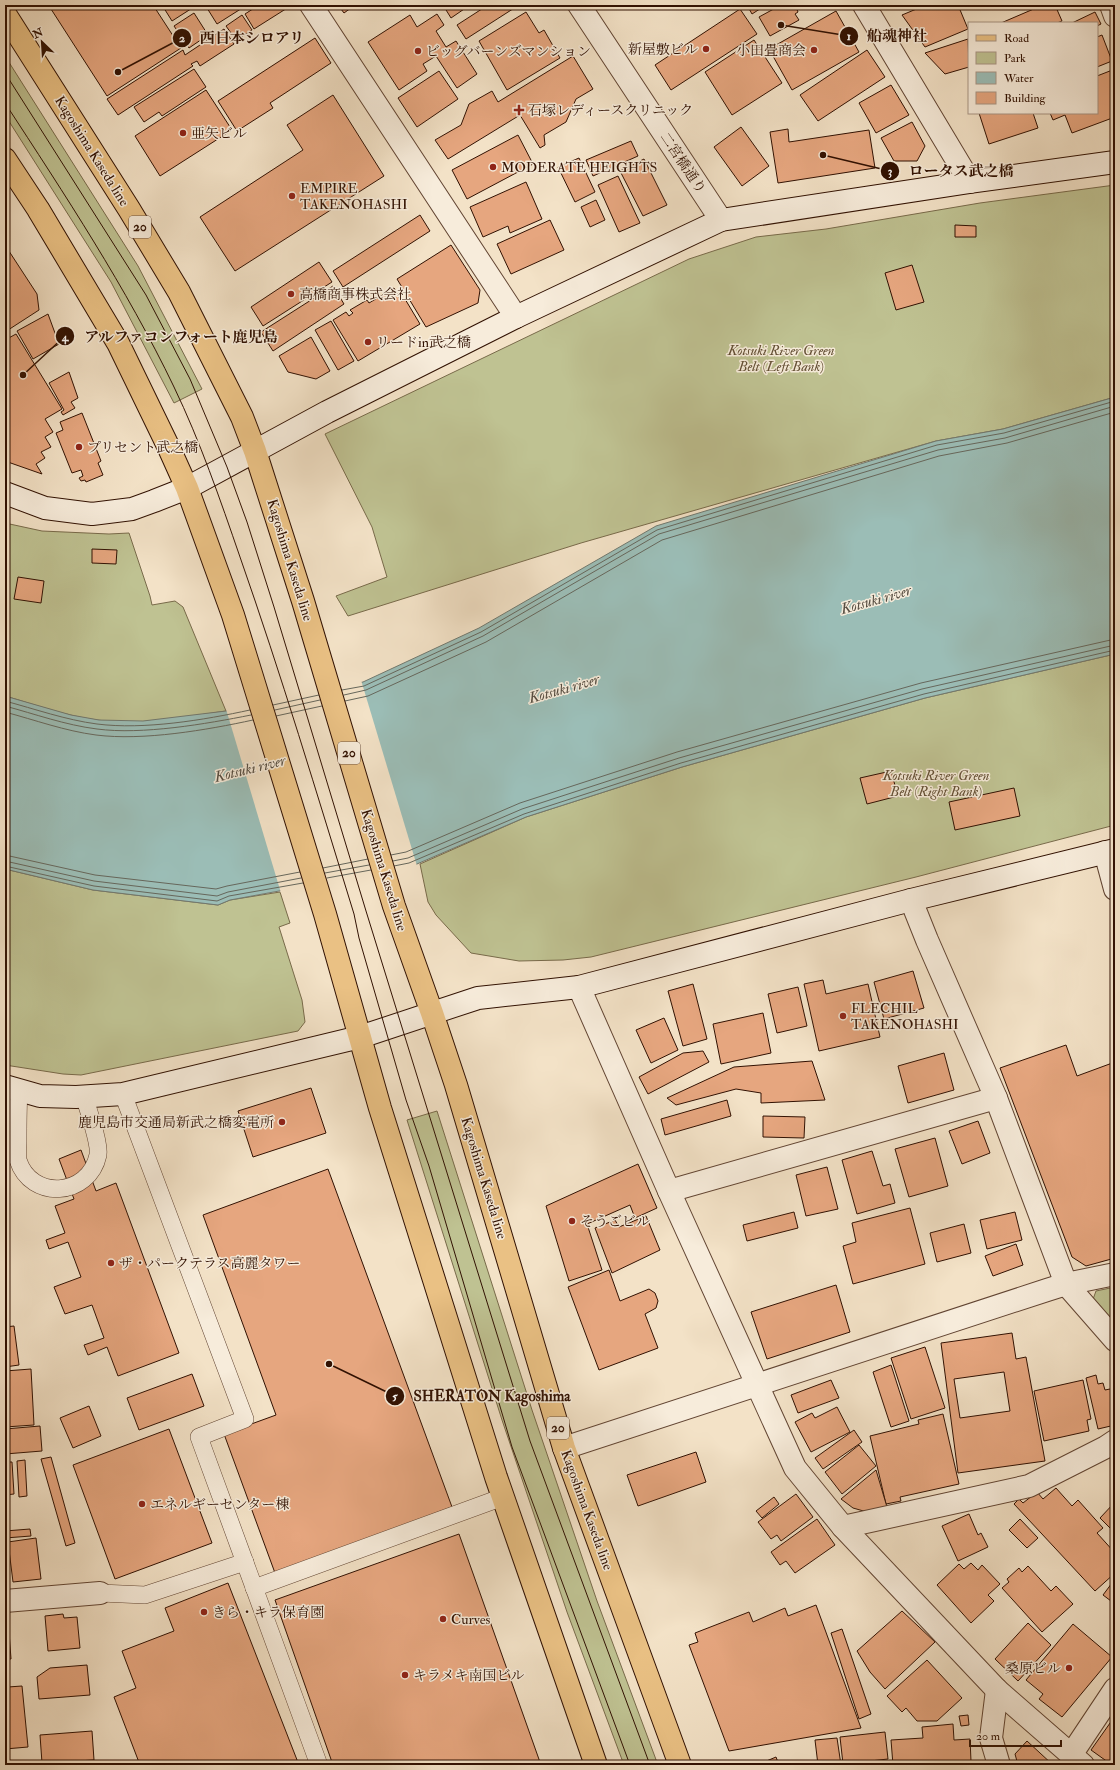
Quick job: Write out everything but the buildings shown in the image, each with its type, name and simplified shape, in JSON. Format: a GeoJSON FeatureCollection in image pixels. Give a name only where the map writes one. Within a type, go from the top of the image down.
{"type":"FeatureCollection","features":[{"type":"Feature","properties":{"kind":"main road","name":"Kagoshima Kaseda line"},"geometry":{"type":"LineString","coordinates":[[5,14],[121,196],[179,292],[236,405],[256,451],[303,601],[394,906],[432,1013],[564,1448],[680,1765]]}},
{"type":"Feature","properties":{"kind":"main road"},"geometry":{"type":"LineString","coordinates":[[5,159],[38,209],[118,343],[170,448],[187,488],[233,615],[325,914],[380,1108],[503,1497],[596,1765]]}},
{"type":"Feature","properties":{"kind":"street"},"geometry":{"type":"LineString","coordinates":[[311,5],[516,317]]}},
{"type":"Feature","properties":{"kind":"street","name":"二宮橋通り"},"geometry":{"type":"LineString","coordinates":[[579,5],[721,220]]}},
{"type":"Feature","properties":{"kind":"street"},"geometry":{"type":"LineString","coordinates":[[864,5],[970,182]]}},
{"type":"Feature","properties":{"kind":"street"},"geometry":{"type":"LineString","coordinates":[[1111,5],[1115,16]]}},
{"type":"Feature","properties":{"kind":"street"},"geometry":{"type":"LineString","coordinates":[[5,494],[45,508],[92,514],[132,509],[187,488],[327,412],[516,317],[721,220],[970,182],[1115,162]]}},
{"type":"Feature","properties":{"kind":"street"},"geometry":{"type":"LineString","coordinates":[[12,1088],[40,1096],[123,1094],[360,1036],[478,998],[579,987],[912,900],[1110,851],[1115,889]]}},
{"type":"Feature","properties":{"kind":"street"},"geometry":{"type":"LineString","coordinates":[[912,900],[927,940],[996,1098],[1066,1284],[1115,1340]]}},
{"type":"Feature","properties":{"kind":"street"},"geometry":{"type":"LineString","coordinates":[[579,987],[669,1191],[795,1468],[843,1527],[997,1690],[1077,1760],[1115,1689]]}},
{"type":"Feature","properties":{"kind":"street"},"geometry":{"type":"LineString","coordinates":[[669,1191],[996,1098]]}},
{"type":"Feature","properties":{"kind":"street"},"geometry":{"type":"LineString","coordinates":[[564,1448],[1066,1284],[1115,1274]]}},
{"type":"Feature","properties":{"kind":"street"},"geometry":{"type":"LineString","coordinates":[[843,1527],[1029,1486],[1115,1441]]}},
{"type":"Feature","properties":{"kind":"street"},"geometry":{"type":"LineString","coordinates":[[5,1601],[100,1593]]}},
{"type":"Feature","properties":{"kind":"street"},"geometry":{"type":"LineString","coordinates":[[997,1690],[991,1738],[999,1765]]}},
{"type":"Feature","properties":{"kind":"lane"},"geometry":{"type":"LineString","coordinates":[[12,1088],[18,1159],[25,1174],[38,1185],[48,1188],[63,1189],[81,1182],[95,1166],[98,1154],[84,1096]]}},
{"type":"Feature","properties":{"kind":"lane"},"geometry":{"type":"LineString","coordinates":[[123,1094],[245,1418],[199,1436],[319,1765]]}},
{"type":"Feature","properties":{"kind":"lane"},"geometry":{"type":"LineString","coordinates":[[254,1588],[503,1497]]}},
{"type":"Feature","properties":{"kind":"lane"},"geometry":{"type":"LineString","coordinates":[[100,1593],[145,1595],[245,1562]]}},
{"type":"Feature","properties":{"kind":"green space"},"geometry":{"type":"Polygon","coordinates":[[[5,56],[138,266],[202,389],[174,403],[111,282],[5,115],[5,56]]]}},
{"type":"Feature","properties":{"kind":"green space","name":"Kotsuki River Green Belt (Left Bank)"},"geometry":{"type":"Polygon","coordinates":[[[1115,185],[1115,397],[1003,429],[936,441],[581,543],[348,616],[336,596],[387,577],[372,527],[325,434],[689,259],[756,237],[826,229],[980,203],[1115,185]]]}},
{"type":"Feature","properties":{"kind":"green space"},"geometry":{"type":"Polygon","coordinates":[[[5,523],[42,531],[109,534],[129,533],[152,605],[175,601],[183,607],[226,711],[162,720],[113,722],[74,716],[5,696],[5,523]]]}},
{"type":"Feature","properties":{"kind":"green space","name":"Kotsuki River Green Belt (Right Bank)"},"geometry":{"type":"Polygon","coordinates":[[[1115,654],[1115,825],[916,877],[591,957],[563,960],[519,961],[471,953],[436,915],[428,902],[420,864],[526,817],[682,767],[925,698],[1115,654]]]}},
{"type":"Feature","properties":{"kind":"green space"},"geometry":{"type":"Polygon","coordinates":[[[5,869],[93,890],[218,905],[230,900],[280,892],[290,923],[279,927],[302,1000],[305,1022],[298,1031],[81,1075],[63,1074],[5,1065],[5,869]]]}},
{"type":"Feature","properties":{"kind":"green space"},"geometry":{"type":"Polygon","coordinates":[[[437,1111],[532,1410],[597,1601],[658,1765],[624,1765],[567,1612],[502,1420],[407,1120],[437,1111]]]}},
{"type":"Feature","properties":{"kind":"green space"},"geometry":{"type":"Polygon","coordinates":[[[1115,1287],[1115,1326],[1092,1302],[1096,1291],[1115,1287]]]}},
{"type":"Feature","properties":{"kind":"water","name":"Kotsuki river"},"geometry":{"type":"Polygon","coordinates":[[[1115,397],[1115,654],[925,698],[682,767],[526,817],[410,867],[230,900],[218,905],[93,890],[5,869],[5,696],[71,715],[99,720],[143,721],[226,711],[363,682],[479,628],[656,526],[936,441],[1003,429],[1115,397]]]}},
{"type":"Feature","properties":{"kind":"pier"},"geometry":{"type":"Polygon","coordinates":[[[361,680],[417,866],[411,869],[281,893],[226,709],[361,680]]]}},
{"type":"Feature","properties":{"kind":"tram line"},"geometry":{"type":"LineString","coordinates":[[5,73],[146,295],[190,379],[227,467],[247,522],[274,607],[366,911],[530,1441],[650,1765]]}},
{"type":"Feature","properties":{"kind":"tram line"},"geometry":{"type":"LineString","coordinates":[[5,103],[94,242],[136,313],[174,387],[209,470],[255,601],[354,914],[359,938],[406,1100],[429,1166],[512,1447],[630,1765]]}},
{"type":"Feature","properties":{"kind":"place","name":"船魂神社"},"geometry":{"type":"Point","coordinates":[781,25]}},
{"type":"Feature","properties":{"kind":"place","name":"新屋敷ビル"},"geometry":{"type":"Point","coordinates":[706,49]}},
{"type":"Feature","properties":{"kind":"place","name":"小田畳商会"},"geometry":{"type":"Point","coordinates":[814,50]}},
{"type":"Feature","properties":{"kind":"place","name":"ビッグバーンズマンション"},"geometry":{"type":"Point","coordinates":[418,51]}},
{"type":"Feature","properties":{"kind":"place","name":"西日本シロアリ"},"geometry":{"type":"Point","coordinates":[118,72]}},
{"type":"Feature","properties":{"kind":"place","name":"石塚レディースクリニック"},"geometry":{"type":"Point","coordinates":[519,110]}},
{"type":"Feature","properties":{"kind":"place","name":"亜矢ビル"},"geometry":{"type":"Point","coordinates":[183,133]}},
{"type":"Feature","properties":{"kind":"place","name":"ロータス武之橋"},"geometry":{"type":"Point","coordinates":[823,155]}},
{"type":"Feature","properties":{"kind":"place","name":"MODERATE HEIGHTS"},"geometry":{"type":"Point","coordinates":[493,167]}},
{"type":"Feature","properties":{"kind":"place","name":"EMPIRE TAKENOHASHI"},"geometry":{"type":"Point","coordinates":[292,196]}},
{"type":"Feature","properties":{"kind":"place","name":"高橋商事株式会社"},"geometry":{"type":"Point","coordinates":[291,294]}},
{"type":"Feature","properties":{"kind":"place","name":"リードin武之橋"},"geometry":{"type":"Point","coordinates":[368,342]}},
{"type":"Feature","properties":{"kind":"place","name":"アルファコンフォート鹿児島"},"geometry":{"type":"Point","coordinates":[23,375]}},
{"type":"Feature","properties":{"kind":"place","name":"プリセント武之橋"},"geometry":{"type":"Point","coordinates":[79,447]}},
{"type":"Feature","properties":{"kind":"place","name":"FLECHIL TAKENOHASHI"},"geometry":{"type":"Point","coordinates":[843,1016]}},
{"type":"Feature","properties":{"kind":"place","name":"鹿児島市交通局新武之橋変電所"},"geometry":{"type":"Point","coordinates":[282,1122]}},
{"type":"Feature","properties":{"kind":"place","name":"そうごビル"},"geometry":{"type":"Point","coordinates":[572,1221]}},
{"type":"Feature","properties":{"kind":"place","name":"ザ・パークテラス高麗タワー"},"geometry":{"type":"Point","coordinates":[111,1263]}},
{"type":"Feature","properties":{"kind":"place","name":"SHERATON Kagoshima"},"geometry":{"type":"Point","coordinates":[329,1364]}},
{"type":"Feature","properties":{"kind":"place","name":"エネルギーセンター棟"},"geometry":{"type":"Point","coordinates":[142,1504]}},
{"type":"Feature","properties":{"kind":"place","name":"きら・キラ保育園"},"geometry":{"type":"Point","coordinates":[204,1612]}},
{"type":"Feature","properties":{"kind":"place","name":"Curves"},"geometry":{"type":"Point","coordinates":[443,1619]}},
{"type":"Feature","properties":{"kind":"place","name":"桑原ビル"},"geometry":{"type":"Point","coordinates":[1069,1668]}},
{"type":"Feature","properties":{"kind":"place","name":"キラメキ南国ビル"},"geometry":{"type":"Point","coordinates":[405,1675]}}]}
